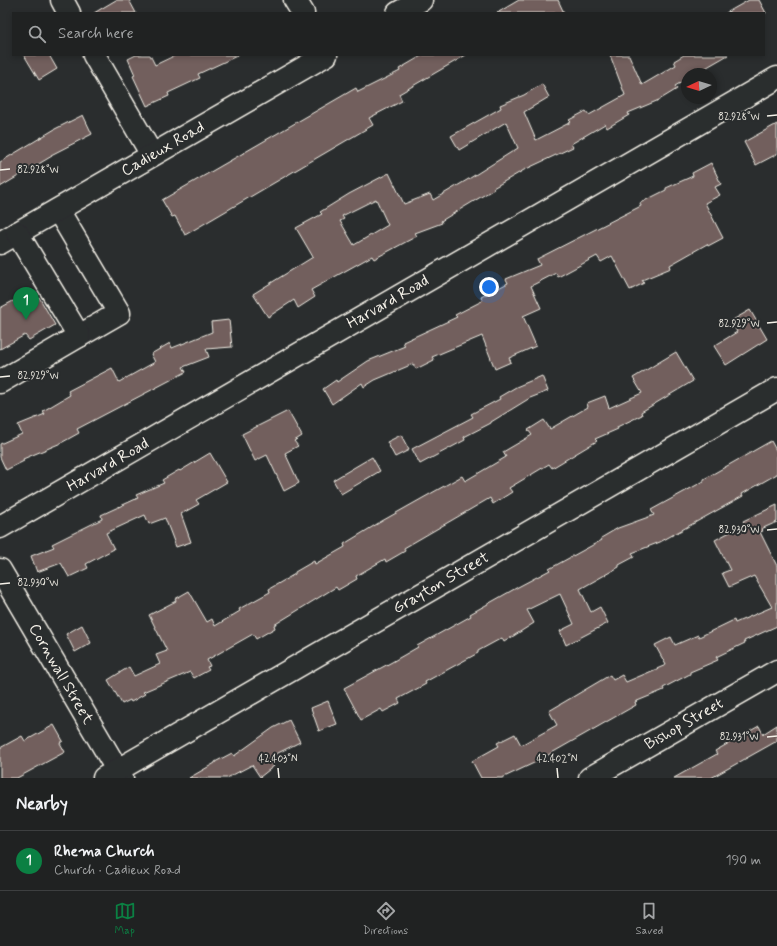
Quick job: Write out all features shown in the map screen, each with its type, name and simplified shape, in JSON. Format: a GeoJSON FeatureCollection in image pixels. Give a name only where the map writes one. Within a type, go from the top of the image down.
{"type":"FeatureCollection","features":[{"type":"Feature","properties":{"kind":"street"},"geometry":{"type":"LineString","coordinates":[[62,0],[69,12]]}},
{"type":"Feature","properties":{"kind":"street"},"geometry":{"type":"LineString","coordinates":[[295,0],[302,12]]}},
{"type":"Feature","properties":{"kind":"street"},"geometry":{"type":"LineString","coordinates":[[400,12],[421,0]]}},
{"type":"Feature","properties":{"kind":"street"},"geometry":{"type":"LineString","coordinates":[[95,56],[152,155]]}},
{"type":"Feature","properties":{"kind":"street","name":"Cadieux Road"},"geometry":{"type":"LineString","coordinates":[[8,238],[324,56]]}},
{"type":"Feature","properties":{"kind":"street","name":"Harvard Road"},"geometry":{"type":"LineString","coordinates":[[0,527],[777,78]]}},
{"type":"Feature","properties":{"kind":"street"},"geometry":{"type":"LineString","coordinates":[[0,382],[118,313],[58,210]]}},
{"type":"Feature","properties":{"kind":"street"},"geometry":{"type":"LineString","coordinates":[[8,238],[79,336]]}},
{"type":"Feature","properties":{"kind":"street","name":"Grayton Street"},"geometry":{"type":"LineString","coordinates":[[114,776],[777,389]]}},
{"type":"Feature","properties":{"kind":"street","name":"Cornwall Street"},"geometry":{"type":"LineString","coordinates":[[0,570],[114,776]]}},
{"type":"Feature","properties":{"kind":"street","name":"Bishop Street"},"geometry":{"type":"LineString","coordinates":[[590,778],[777,671]]}},
{"type":"Feature","properties":{"kind":"building"},"geometry":{"type":"Polygon","coordinates":[[[116,0],[129,0],[135,12],[96,12],[116,0]]]}},
{"type":"Feature","properties":{"kind":"building"},"geometry":{"type":"Polygon","coordinates":[[[519,0],[558,0],[564,12],[499,12],[519,0]]]}},
{"type":"Feature","properties":{"kind":"building"},"geometry":{"type":"Polygon","coordinates":[[[749,0],[759,0],[766,13],[765,12],[728,12],[749,0]]]}},
{"type":"Feature","properties":{"kind":"building"},"geometry":{"type":"Polygon","coordinates":[[[25,56],[50,56],[57,69],[39,80],[25,56]]]}},
{"type":"Feature","properties":{"kind":"building"},"geometry":{"type":"Polygon","coordinates":[[[134,56],[150,56],[155,65],[174,56],[237,56],[198,74],[200,78],[168,93],[169,96],[147,106],[133,76],[135,75],[128,59],[134,56]]]}},
{"type":"Feature","properties":{"kind":"building"},"geometry":{"type":"Polygon","coordinates":[[[421,56],[464,56],[399,94],[402,101],[369,118],[373,125],[185,235],[175,216],[172,217],[162,200],[356,88],[358,92],[400,71],[399,69],[421,56]]]}},
{"type":"Feature","properties":{"kind":"building"},"geometry":{"type":"Polygon","coordinates":[[[610,56],[629,56],[642,85],[676,65],[674,61],[682,56],[726,56],[705,68],[681,68],[681,82],[675,86],[677,89],[659,100],[628,113],[629,115],[607,128],[605,124],[571,144],[573,147],[524,170],[441,221],[442,223],[415,233],[417,236],[374,259],[372,256],[311,290],[315,297],[298,308],[294,300],[268,317],[253,294],[313,257],[296,228],[322,214],[320,212],[349,194],[389,173],[404,204],[430,194],[433,200],[518,148],[506,122],[459,150],[451,136],[501,108],[500,105],[524,95],[542,84],[549,97],[524,112],[536,140],[571,122],[569,120],[586,111],[589,115],[625,95],[610,56]],[[376,199],[342,216],[344,219],[340,221],[354,245],[388,225],[376,199]]]}},
{"type":"Feature","properties":{"kind":"building"},"geometry":{"type":"Polygon","coordinates":[[[83,115],[92,134],[51,155],[52,156],[0,187],[0,162],[55,129],[83,115]]]}},
{"type":"Feature","properties":{"kind":"building"},"geometry":{"type":"Polygon","coordinates":[[[777,124],[777,154],[756,165],[744,142],[777,124]]]}},
{"type":"Feature","properties":{"kind":"building"},"geometry":{"type":"Polygon","coordinates":[[[711,163],[721,184],[715,187],[720,195],[705,203],[723,238],[708,246],[707,244],[670,265],[671,268],[642,280],[644,283],[630,290],[612,256],[601,262],[597,256],[558,277],[556,273],[531,286],[541,308],[523,316],[536,346],[509,358],[511,362],[495,369],[482,336],[432,357],[434,360],[416,369],[413,364],[375,380],[364,387],[362,383],[332,404],[323,389],[336,380],[337,382],[368,361],[405,346],[403,342],[457,317],[455,315],[482,301],[481,297],[508,283],[506,279],[540,265],[537,259],[641,206],[640,203],[666,190],[666,188],[693,176],[692,173],[711,163]]]}},
{"type":"Feature","properties":{"kind":"building"},"geometry":{"type":"Polygon","coordinates":[[[33,292],[37,299],[39,297],[55,325],[29,340],[25,335],[0,349],[0,308],[33,292]]]}},
{"type":"Feature","properties":{"kind":"building"},"geometry":{"type":"Polygon","coordinates":[[[750,310],[767,339],[726,365],[714,346],[737,332],[731,321],[750,310]]]}},
{"type":"Feature","properties":{"kind":"building"},"geometry":{"type":"Polygon","coordinates":[[[229,320],[232,347],[206,349],[209,357],[183,367],[186,372],[77,429],[79,433],[61,443],[23,459],[24,461],[6,470],[0,457],[0,444],[22,434],[18,425],[45,414],[43,411],[70,395],[68,391],[112,368],[119,382],[155,362],[151,354],[170,343],[172,348],[212,332],[211,322],[229,320]]]}},
{"type":"Feature","properties":{"kind":"building"},"geometry":{"type":"Polygon","coordinates":[[[676,352],[693,381],[641,412],[642,415],[617,427],[618,429],[595,439],[597,441],[552,468],[549,464],[509,488],[512,492],[493,504],[490,498],[404,548],[405,551],[386,562],[385,559],[356,576],[357,579],[338,590],[336,587],[274,625],[275,628],[256,639],[253,634],[207,660],[210,666],[207,667],[209,670],[194,678],[190,672],[143,692],[145,694],[131,702],[130,700],[122,704],[108,680],[129,667],[134,676],[160,664],[156,655],[167,651],[149,615],[176,601],[175,599],[189,591],[207,622],[212,619],[215,626],[240,611],[239,609],[270,592],[269,589],[295,574],[295,572],[314,561],[315,564],[345,547],[344,544],[382,521],[462,476],[465,481],[506,457],[503,452],[532,435],[528,430],[544,420],[550,429],[588,407],[587,403],[605,396],[609,408],[642,393],[633,378],[676,352]]]}},
{"type":"Feature","properties":{"kind":"building"},"geometry":{"type":"Polygon","coordinates":[[[542,376],[548,391],[530,398],[491,423],[464,437],[465,440],[420,464],[412,449],[473,417],[471,414],[500,399],[499,397],[516,387],[542,376]]]}},
{"type":"Feature","properties":{"kind":"building"},"geometry":{"type":"Polygon","coordinates":[[[288,411],[302,436],[294,441],[298,446],[285,453],[299,483],[284,491],[267,455],[255,461],[242,434],[288,411]]]}},
{"type":"Feature","properties":{"kind":"building"},"geometry":{"type":"Polygon","coordinates":[[[401,435],[409,450],[395,457],[387,442],[401,435]]]}},
{"type":"Feature","properties":{"kind":"building"},"geometry":{"type":"Polygon","coordinates":[[[771,441],[777,452],[777,474],[742,494],[743,496],[660,542],[632,553],[634,557],[580,589],[591,612],[600,607],[608,623],[566,645],[560,631],[574,624],[560,594],[527,610],[534,623],[504,642],[502,638],[478,651],[478,653],[425,682],[426,684],[398,699],[400,703],[383,712],[381,709],[361,720],[344,688],[471,616],[470,614],[602,540],[601,538],[618,528],[654,515],[651,510],[704,481],[704,479],[771,441]]]}},
{"type":"Feature","properties":{"kind":"building"},"geometry":{"type":"Polygon","coordinates":[[[210,453],[227,482],[196,500],[199,504],[181,514],[191,542],[176,547],[165,518],[149,524],[145,515],[106,533],[114,549],[86,564],[88,568],[69,577],[61,563],[37,572],[31,556],[54,547],[52,544],[102,519],[101,515],[138,498],[136,495],[164,483],[162,480],[210,453]]]}},
{"type":"Feature","properties":{"kind":"building"},"geometry":{"type":"Polygon","coordinates":[[[372,457],[380,471],[341,494],[333,480],[372,457]]]}},
{"type":"Feature","properties":{"kind":"building"},"geometry":{"type":"Polygon","coordinates":[[[777,505],[777,522],[761,529],[763,531],[760,532],[777,566],[777,626],[744,641],[745,643],[716,657],[718,660],[690,672],[690,674],[663,688],[664,690],[635,702],[636,705],[534,763],[502,778],[481,778],[472,761],[499,746],[497,743],[515,734],[521,745],[557,725],[549,711],[610,675],[613,680],[622,675],[626,682],[666,665],[655,645],[671,637],[675,645],[698,635],[699,637],[734,620],[735,623],[772,607],[754,576],[729,587],[722,573],[730,570],[715,540],[745,524],[743,521],[777,505]]]}},
{"type":"Feature","properties":{"kind":"building"},"geometry":{"type":"Polygon","coordinates":[[[82,625],[91,643],[75,652],[66,634],[82,625]]]}},
{"type":"Feature","properties":{"kind":"building"},"geometry":{"type":"Polygon","coordinates":[[[328,701],[337,724],[319,731],[311,708],[328,701]]]}},
{"type":"Feature","properties":{"kind":"building"},"geometry":{"type":"Polygon","coordinates":[[[289,720],[300,742],[268,758],[274,766],[260,777],[252,765],[227,778],[189,778],[232,753],[234,756],[273,728],[289,720]]]}},
{"type":"Feature","properties":{"kind":"building"},"geometry":{"type":"Polygon","coordinates":[[[54,725],[63,741],[60,743],[65,752],[17,778],[0,778],[0,748],[22,736],[25,741],[54,725]]]}},
{"type":"Feature","properties":{"kind":"building"},"geometry":{"type":"Polygon","coordinates":[[[777,725],[777,741],[711,778],[674,778],[717,754],[715,751],[759,726],[763,734],[777,725]]]}},
{"type":"Feature","properties":{"kind":"place","name":"Rhema Church"},"geometry":{"type":"Point","coordinates":[26,320]}}]}
